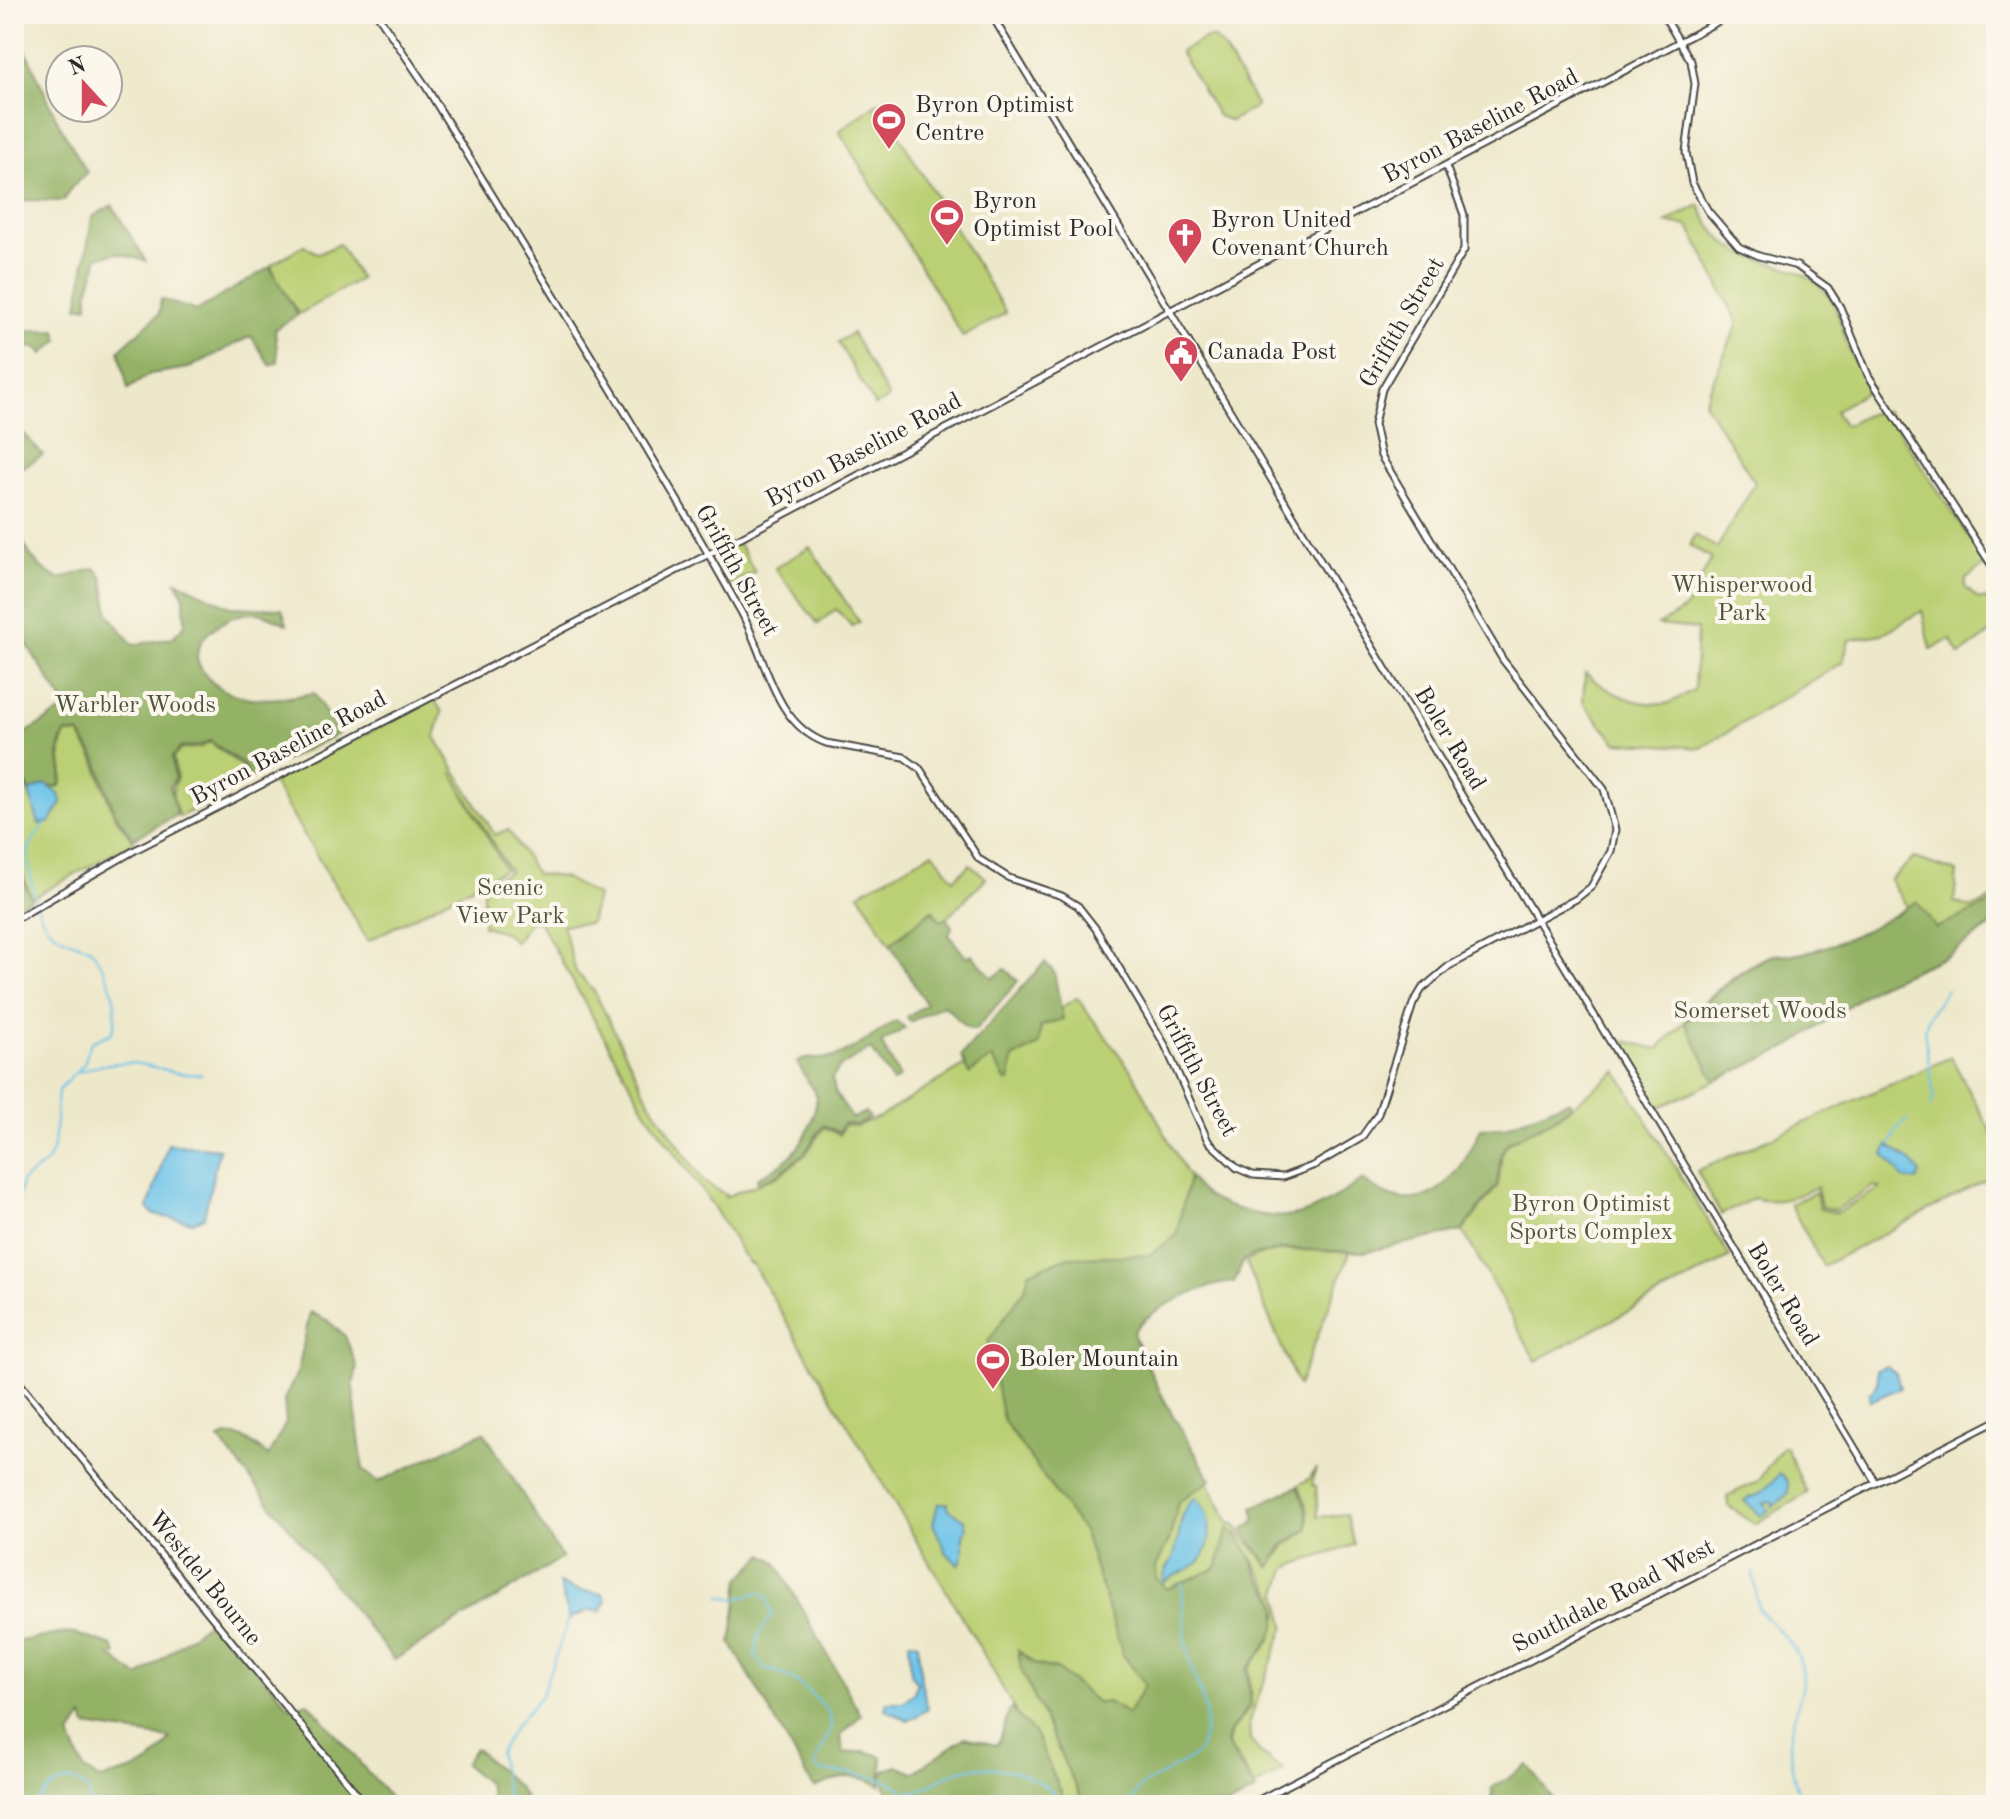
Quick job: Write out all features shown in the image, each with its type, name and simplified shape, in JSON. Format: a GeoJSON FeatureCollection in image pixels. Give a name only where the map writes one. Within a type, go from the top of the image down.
{"type":"FeatureCollection","features":[{"type":"Feature","properties":{"kind":"street","name":"Griffith Street"},"geometry":{"type":"LineString","coordinates":[[377,14],[425,85],[709,554],[755,636],[780,704],[802,730],[826,743],[904,757],[920,769],[979,859],[1009,878],[1062,896],[1078,906],[1096,929],[1165,1045],[1208,1141],[1237,1168],[1253,1175],[1283,1177],[1315,1165],[1361,1138],[1378,1114],[1413,1004],[1422,989],[1449,966],[1576,899],[1601,875],[1615,830],[1604,789],[1503,660],[1381,456],[1374,424],[1382,389],[1464,250],[1464,215],[1446,166]]}},
{"type":"Feature","properties":{"kind":"street","name":"Boler Road"},"geometry":{"type":"LineString","coordinates":[[991,14],[1876,1483]]}},
{"type":"Feature","properties":{"kind":"street"},"geometry":{"type":"LineString","coordinates":[[1663,14],[1691,61],[1695,84],[1686,152],[1692,183],[1708,211],[1739,247],[1797,266],[1828,288],[1840,307],[1868,375],[1996,572]]}},
{"type":"Feature","properties":{"kind":"street","name":"Byron Baseline Road"},"geometry":{"type":"LineString","coordinates":[[14,920],[135,850],[709,554],[1732,14]]}},
{"type":"Feature","properties":{"kind":"street","name":"Westdel Bourne"},"geometry":{"type":"LineString","coordinates":[[14,1376],[366,1805]]}},
{"type":"Feature","properties":{"kind":"street","name":"Southdale Road West"},"geometry":{"type":"LineString","coordinates":[[1249,1805],[1996,1421]]}},
{"type":"Feature","properties":{"kind":"green space"},"geometry":{"type":"Polygon","coordinates":[[[14,14],[22,42],[44,91],[44,124],[59,124],[87,172],[70,189],[64,201],[26,200],[14,206],[14,14]]]}},
{"type":"Feature","properties":{"kind":"green space"},"geometry":{"type":"Polygon","coordinates":[[[1206,38],[1213,38],[1222,46],[1257,106],[1231,121],[1218,116],[1180,52],[1206,38]]]}},
{"type":"Feature","properties":{"kind":"green space"},"geometry":{"type":"Polygon","coordinates":[[[879,102],[1006,313],[963,337],[839,131],[879,102]]]}},
{"type":"Feature","properties":{"kind":"green space"},"geometry":{"type":"Polygon","coordinates":[[[112,205],[146,261],[117,253],[98,257],[88,293],[88,306],[78,307],[92,217],[112,205]]]}},
{"type":"Feature","properties":{"kind":"green space","name":"Whisperwood Park"},"geometry":{"type":"Polygon","coordinates":[[[1699,205],[1712,228],[1726,243],[1742,253],[1808,277],[1830,297],[1852,357],[1872,388],[1835,411],[1845,426],[1868,414],[1886,411],[1986,564],[1966,579],[1965,587],[1978,599],[1996,599],[1996,629],[1960,655],[1951,639],[1931,649],[1922,611],[1882,634],[1849,640],[1843,662],[1701,748],[1616,742],[1583,703],[1585,673],[1612,691],[1632,700],[1653,704],[1668,703],[1694,690],[1697,629],[1658,625],[1685,609],[1712,558],[1690,546],[1695,535],[1717,548],[1755,483],[1704,402],[1738,323],[1689,226],[1665,223],[1699,205]]]}},
{"type":"Feature","properties":{"kind":"green space"},"geometry":{"type":"Polygon","coordinates":[[[339,244],[360,279],[299,314],[279,285],[271,265],[304,245],[318,254],[339,244]]]}},
{"type":"Feature","properties":{"kind":"green space"},"geometry":{"type":"Polygon","coordinates":[[[270,267],[298,315],[275,329],[278,362],[270,365],[251,336],[189,368],[150,374],[128,389],[119,350],[159,314],[161,299],[196,311],[270,267]]]}},
{"type":"Feature","properties":{"kind":"green space"},"geometry":{"type":"Polygon","coordinates":[[[56,330],[59,340],[43,354],[36,347],[14,348],[14,331],[56,330]]]}},
{"type":"Feature","properties":{"kind":"green space"},"geometry":{"type":"Polygon","coordinates":[[[852,333],[889,398],[875,406],[838,342],[852,333]]]}},
{"type":"Feature","properties":{"kind":"green space","name":"Warbler Woods"},"geometry":{"type":"Polygon","coordinates":[[[23,433],[43,455],[18,470],[20,532],[25,546],[44,569],[59,579],[95,568],[103,578],[109,614],[133,645],[172,638],[185,625],[184,597],[176,581],[231,607],[282,609],[287,624],[266,615],[250,613],[220,624],[211,630],[199,647],[199,664],[219,687],[244,697],[272,699],[314,693],[338,734],[250,778],[242,764],[210,741],[199,746],[181,747],[172,757],[175,778],[170,787],[177,815],[133,839],[115,813],[96,758],[79,733],[65,733],[61,743],[60,785],[30,791],[22,775],[14,773],[14,740],[67,708],[14,624],[14,441],[23,433]]]}},
{"type":"Feature","properties":{"kind":"green space"},"geometry":{"type":"Polygon","coordinates":[[[738,542],[755,572],[730,585],[715,555],[738,542]]]}},
{"type":"Feature","properties":{"kind":"green space"},"geometry":{"type":"Polygon","coordinates":[[[810,547],[859,622],[852,626],[836,609],[818,624],[775,568],[810,547]]]}},
{"type":"Feature","properties":{"kind":"green space","name":"Boler Mountain"},"geometry":{"type":"Polygon","coordinates":[[[434,699],[442,712],[435,737],[495,835],[508,829],[536,874],[563,877],[597,896],[590,923],[562,925],[576,972],[594,991],[651,1104],[704,1182],[725,1197],[778,1176],[805,1155],[824,1127],[839,1135],[844,1125],[857,1126],[879,1117],[1077,998],[1133,1073],[1186,1173],[1241,1251],[1229,1275],[1148,1313],[1127,1329],[1230,1524],[1233,1523],[1270,1568],[1285,1546],[1308,1530],[1308,1512],[1299,1485],[1310,1478],[1316,1468],[1312,1485],[1316,1486],[1318,1517],[1346,1514],[1354,1544],[1286,1569],[1278,1593],[1285,1626],[1249,1722],[1250,1739],[1260,1753],[1283,1770],[1255,1787],[1228,1744],[1231,1733],[1251,1705],[1249,1669],[1271,1640],[1279,1613],[1274,1595],[1236,1533],[1243,1672],[1215,1805],[1067,1805],[986,1658],[753,1265],[748,1263],[713,1206],[646,1112],[540,923],[531,920],[515,942],[504,932],[483,926],[483,887],[509,871],[452,772],[505,869],[368,941],[272,782],[434,699]]]}},
{"type":"Feature","properties":{"kind":"green space"},"geometry":{"type":"Polygon","coordinates":[[[66,734],[79,734],[94,759],[114,815],[134,842],[32,898],[14,852],[14,775],[21,776],[29,793],[61,786],[61,751],[66,734]]]}},
{"type":"Feature","properties":{"kind":"green space"},"geometry":{"type":"Polygon","coordinates":[[[210,742],[241,766],[249,782],[179,817],[173,797],[177,778],[173,758],[181,749],[200,748],[210,742]]]}},
{"type":"Feature","properties":{"kind":"green space"},"geometry":{"type":"Polygon","coordinates":[[[933,852],[954,879],[970,864],[986,878],[947,918],[941,921],[932,910],[890,944],[859,893],[933,852]]]}},
{"type":"Feature","properties":{"kind":"green space"},"geometry":{"type":"Polygon","coordinates":[[[14,856],[31,899],[16,907],[14,904],[14,856]]]}},
{"type":"Feature","properties":{"kind":"green space","name":"Somerset Woods"},"geometry":{"type":"Polygon","coordinates":[[[1914,858],[1957,872],[1954,902],[1972,908],[1996,897],[1996,923],[1945,957],[1875,987],[1788,1047],[1658,1108],[1617,1039],[1658,1049],[1708,999],[1749,966],[1769,957],[1797,956],[1829,946],[1856,936],[1895,915],[1907,907],[1890,880],[1914,858]]]}},
{"type":"Feature","properties":{"kind":"green space","name":"Somerset Woods"},"geometry":{"type":"Polygon","coordinates":[[[1917,901],[1936,928],[1996,901],[1996,922],[1948,955],[1875,987],[1792,1045],[1715,1081],[1685,1022],[1714,995],[1768,957],[1804,953],[1849,938],[1917,901]]]}},
{"type":"Feature","properties":{"kind":"green space"},"geometry":{"type":"Polygon","coordinates":[[[932,910],[941,921],[947,918],[952,927],[949,935],[966,957],[972,955],[993,978],[1005,969],[1018,981],[975,1030],[965,1026],[943,1005],[910,1022],[907,1017],[926,1004],[890,944],[932,910]]]}},
{"type":"Feature","properties":{"kind":"green space"},"geometry":{"type":"Polygon","coordinates":[[[1045,962],[1054,972],[1063,1019],[1041,1026],[1039,1045],[1013,1058],[1010,1081],[1005,1080],[992,1058],[969,1074],[961,1056],[1045,962]]]}},
{"type":"Feature","properties":{"kind":"green space"},"geometry":{"type":"Polygon","coordinates":[[[896,1021],[905,1028],[881,1043],[900,1077],[893,1082],[871,1049],[840,1067],[832,1078],[835,1092],[852,1119],[865,1112],[869,1118],[857,1125],[843,1123],[839,1133],[823,1125],[805,1153],[777,1175],[758,1183],[757,1178],[791,1156],[810,1125],[817,1097],[797,1062],[842,1054],[896,1021]]]}},
{"type":"Feature","properties":{"kind":"green space"},"geometry":{"type":"Polygon","coordinates":[[[1951,1057],[1996,1141],[1996,1175],[1823,1266],[1790,1204],[1816,1192],[1819,1209],[1837,1213],[1880,1188],[1874,1186],[1836,1210],[1821,1207],[1817,1187],[1779,1200],[1754,1198],[1721,1215],[1697,1171],[1951,1057]]]}},
{"type":"Feature","properties":{"kind":"green space","name":"Byron Optimist Sports Complex"},"geometry":{"type":"Polygon","coordinates":[[[1617,1071],[1730,1257],[1536,1361],[1463,1231],[1498,1185],[1502,1153],[1509,1142],[1555,1119],[1617,1071]]]}},
{"type":"Feature","properties":{"kind":"green space"},"geometry":{"type":"Polygon","coordinates":[[[1568,1101],[1572,1105],[1554,1119],[1508,1142],[1501,1153],[1497,1185],[1462,1231],[1365,1252],[1283,1249],[1251,1256],[1244,1260],[1234,1283],[1210,1287],[1178,1299],[1138,1325],[1133,1334],[1137,1343],[1164,1400],[1211,1480],[1178,1503],[1170,1538],[1156,1567],[1157,1579],[1167,1589],[1217,1568],[1228,1528],[1243,1543],[1260,1579],[1273,1596],[1278,1616],[1267,1645],[1247,1669],[1250,1705],[1230,1732],[1227,1744],[1256,1791],[1229,1805],[1084,1805],[1021,1669],[1018,1650],[1035,1664],[1057,1669],[1098,1703],[1108,1702],[1128,1714],[1145,1684],[1123,1655],[1084,1533],[1003,1420],[988,1341],[1025,1289],[1029,1272],[1069,1257],[1149,1255],[1176,1236],[1189,1177],[1204,1193],[1220,1203],[1273,1217],[1303,1214],[1363,1180],[1384,1193],[1403,1199],[1420,1198],[1435,1192],[1449,1181],[1472,1148],[1481,1128],[1504,1127],[1568,1101]]]}},
{"type":"Feature","properties":{"kind":"green space"},"geometry":{"type":"Polygon","coordinates":[[[1271,1252],[1350,1252],[1298,1386],[1246,1262],[1271,1252]]]}},
{"type":"Feature","properties":{"kind":"green space"},"geometry":{"type":"Polygon","coordinates":[[[310,1312],[327,1320],[345,1336],[357,1367],[353,1387],[363,1470],[378,1482],[484,1432],[562,1558],[394,1660],[219,1439],[239,1437],[268,1456],[286,1423],[284,1400],[298,1371],[310,1312]]]}},
{"type":"Feature","properties":{"kind":"green space"},"geometry":{"type":"Polygon","coordinates":[[[1783,1446],[1807,1493],[1755,1524],[1728,1506],[1727,1496],[1758,1481],[1783,1446]]]}},
{"type":"Feature","properties":{"kind":"green space"},"geometry":{"type":"Polygon","coordinates":[[[1298,1486],[1307,1512],[1307,1529],[1284,1544],[1270,1567],[1243,1530],[1256,1520],[1253,1507],[1298,1486]]]}},
{"type":"Feature","properties":{"kind":"green space"},"geometry":{"type":"Polygon","coordinates":[[[764,1554],[776,1562],[861,1715],[841,1735],[843,1753],[864,1751],[882,1756],[881,1786],[863,1778],[848,1777],[814,1788],[731,1643],[740,1579],[764,1554]]]}},
{"type":"Feature","properties":{"kind":"green space"},"geometry":{"type":"Polygon","coordinates":[[[208,1622],[253,1664],[291,1708],[308,1702],[396,1805],[14,1805],[14,1641],[59,1634],[83,1636],[112,1646],[116,1654],[111,1656],[139,1677],[208,1622]],[[83,1717],[70,1736],[84,1770],[100,1779],[141,1767],[157,1756],[170,1738],[86,1726],[83,1717]]]}},
{"type":"Feature","properties":{"kind":"green space"},"geometry":{"type":"Polygon","coordinates":[[[1011,1708],[1036,1735],[1067,1805],[901,1805],[889,1799],[882,1776],[885,1770],[897,1766],[913,1773],[965,1737],[996,1745],[1011,1708]]]}},
{"type":"Feature","properties":{"kind":"green space"},"geometry":{"type":"Polygon","coordinates":[[[475,1748],[518,1787],[530,1805],[493,1805],[488,1784],[464,1764],[475,1748]]]}},
{"type":"Feature","properties":{"kind":"green space"},"geometry":{"type":"Polygon","coordinates":[[[1528,1765],[1557,1805],[1493,1805],[1492,1788],[1528,1765]]]}},
{"type":"Feature","properties":{"kind":"water"},"geometry":{"type":"Polygon","coordinates":[[[46,784],[59,794],[62,803],[50,822],[39,824],[29,792],[46,784]]]}},
{"type":"Feature","properties":{"kind":"water"},"geometry":{"type":"Polygon","coordinates":[[[168,1144],[219,1149],[204,1217],[193,1222],[154,1215],[148,1208],[168,1144]]]}},
{"type":"Feature","properties":{"kind":"water"},"geometry":{"type":"Polygon","coordinates":[[[1888,1145],[1913,1163],[1920,1173],[1917,1181],[1904,1179],[1884,1154],[1888,1145]]]}},
{"type":"Feature","properties":{"kind":"water"},"geometry":{"type":"Polygon","coordinates":[[[1887,1366],[1896,1373],[1900,1388],[1870,1401],[1869,1393],[1878,1384],[1877,1370],[1887,1366]]]}},
{"type":"Feature","properties":{"kind":"water"},"geometry":{"type":"Polygon","coordinates":[[[1780,1474],[1788,1481],[1788,1494],[1773,1507],[1772,1501],[1764,1503],[1769,1510],[1761,1516],[1744,1500],[1760,1494],[1780,1474]]]}},
{"type":"Feature","properties":{"kind":"water"},"geometry":{"type":"Polygon","coordinates":[[[1195,1498],[1202,1504],[1209,1523],[1205,1553],[1192,1567],[1163,1583],[1175,1552],[1185,1510],[1195,1498]]]}},
{"type":"Feature","properties":{"kind":"water"},"geometry":{"type":"Polygon","coordinates":[[[948,1503],[948,1509],[965,1520],[967,1529],[963,1534],[963,1555],[959,1566],[946,1552],[933,1524],[938,1504],[948,1503]]]}},
{"type":"Feature","properties":{"kind":"water"},"geometry":{"type":"Polygon","coordinates":[[[559,1583],[575,1590],[603,1594],[606,1600],[601,1611],[589,1610],[569,1619],[559,1583]]]}},
{"type":"Feature","properties":{"kind":"water"},"geometry":{"type":"Polygon","coordinates":[[[909,1641],[918,1643],[921,1681],[928,1709],[908,1721],[885,1709],[887,1702],[903,1702],[914,1693],[917,1682],[911,1674],[909,1641]]]}},
{"type":"Feature","properties":{"kind":"waterway"},"geometry":{"type":"LineString","coordinates":[[45,824],[29,850],[33,890],[40,913],[53,931],[91,949],[108,978],[114,1000],[112,1033],[91,1042],[84,1064],[74,1074]]}},
{"type":"Feature","properties":{"kind":"waterway"},"geometry":{"type":"LineString","coordinates":[[1930,1107],[1934,1097],[1924,1031],[1929,1015],[1947,989]]}},
{"type":"Feature","properties":{"kind":"waterway"},"geometry":{"type":"LineString","coordinates":[[78,1072],[125,1063],[177,1073],[202,1074]]}},
{"type":"Feature","properties":{"kind":"waterway"},"geometry":{"type":"LineString","coordinates":[[14,1216],[22,1181],[47,1162],[54,1146],[58,1091],[72,1075]]}},
{"type":"Feature","properties":{"kind":"waterway"},"geometry":{"type":"LineString","coordinates":[[1890,1145],[1897,1129],[1907,1120]]}},
{"type":"Feature","properties":{"kind":"waterway"},"geometry":{"type":"LineString","coordinates":[[1753,1572],[1759,1610],[1790,1643],[1802,1667],[1802,1686],[1790,1751],[1792,1770],[1805,1805]]}},
{"type":"Feature","properties":{"kind":"waterway"},"geometry":{"type":"LineString","coordinates":[[1129,1805],[1140,1787],[1198,1754],[1203,1738],[1206,1714],[1187,1649],[1182,1584]]}},
{"type":"Feature","properties":{"kind":"waterway"},"geometry":{"type":"LineString","coordinates":[[720,1596],[736,1599],[759,1592],[767,1597],[772,1615],[759,1634],[755,1656],[764,1668],[800,1685],[830,1713],[831,1729],[814,1766],[820,1771],[876,1778],[907,1793],[966,1769],[997,1768],[1013,1771],[1042,1784],[1061,1805]]}},
{"type":"Feature","properties":{"kind":"waterway"},"geometry":{"type":"LineString","coordinates":[[509,1805],[499,1753],[513,1729],[541,1696],[569,1619]]}},
{"type":"Feature","properties":{"kind":"waterway"},"geometry":{"type":"LineString","coordinates":[[37,1805],[52,1787],[74,1780],[87,1789],[91,1805]]}},
{"type":"Feature","properties":{"kind":"waterway"},"geometry":{"type":"LineString","coordinates":[[1854,1805],[1871,1801],[1936,1805]]}},
{"type":"Feature","properties":{"kind":"place","name":"Byron Optimist Centre"},"geometry":{"type":"Point","coordinates":[889,151]}},
{"type":"Feature","properties":{"kind":"place","name":"Byron Optimist Pool"},"geometry":{"type":"Point","coordinates":[947,247]}},
{"type":"Feature","properties":{"kind":"place","name":"Byron United Covenant Church"},"geometry":{"type":"Point","coordinates":[1185,266]}},
{"type":"Feature","properties":{"kind":"place","name":"Canada Post"},"geometry":{"type":"Point","coordinates":[1181,384]}},
{"type":"Feature","properties":{"kind":"place","name":"Boler Mountain"},"geometry":{"type":"Point","coordinates":[993,1391]}},
{"type":"Feature","properties":{"kind":"park label","name":"Scenic View Park"},"geometry":{"type":"Point","coordinates":[510,903]}}]}
